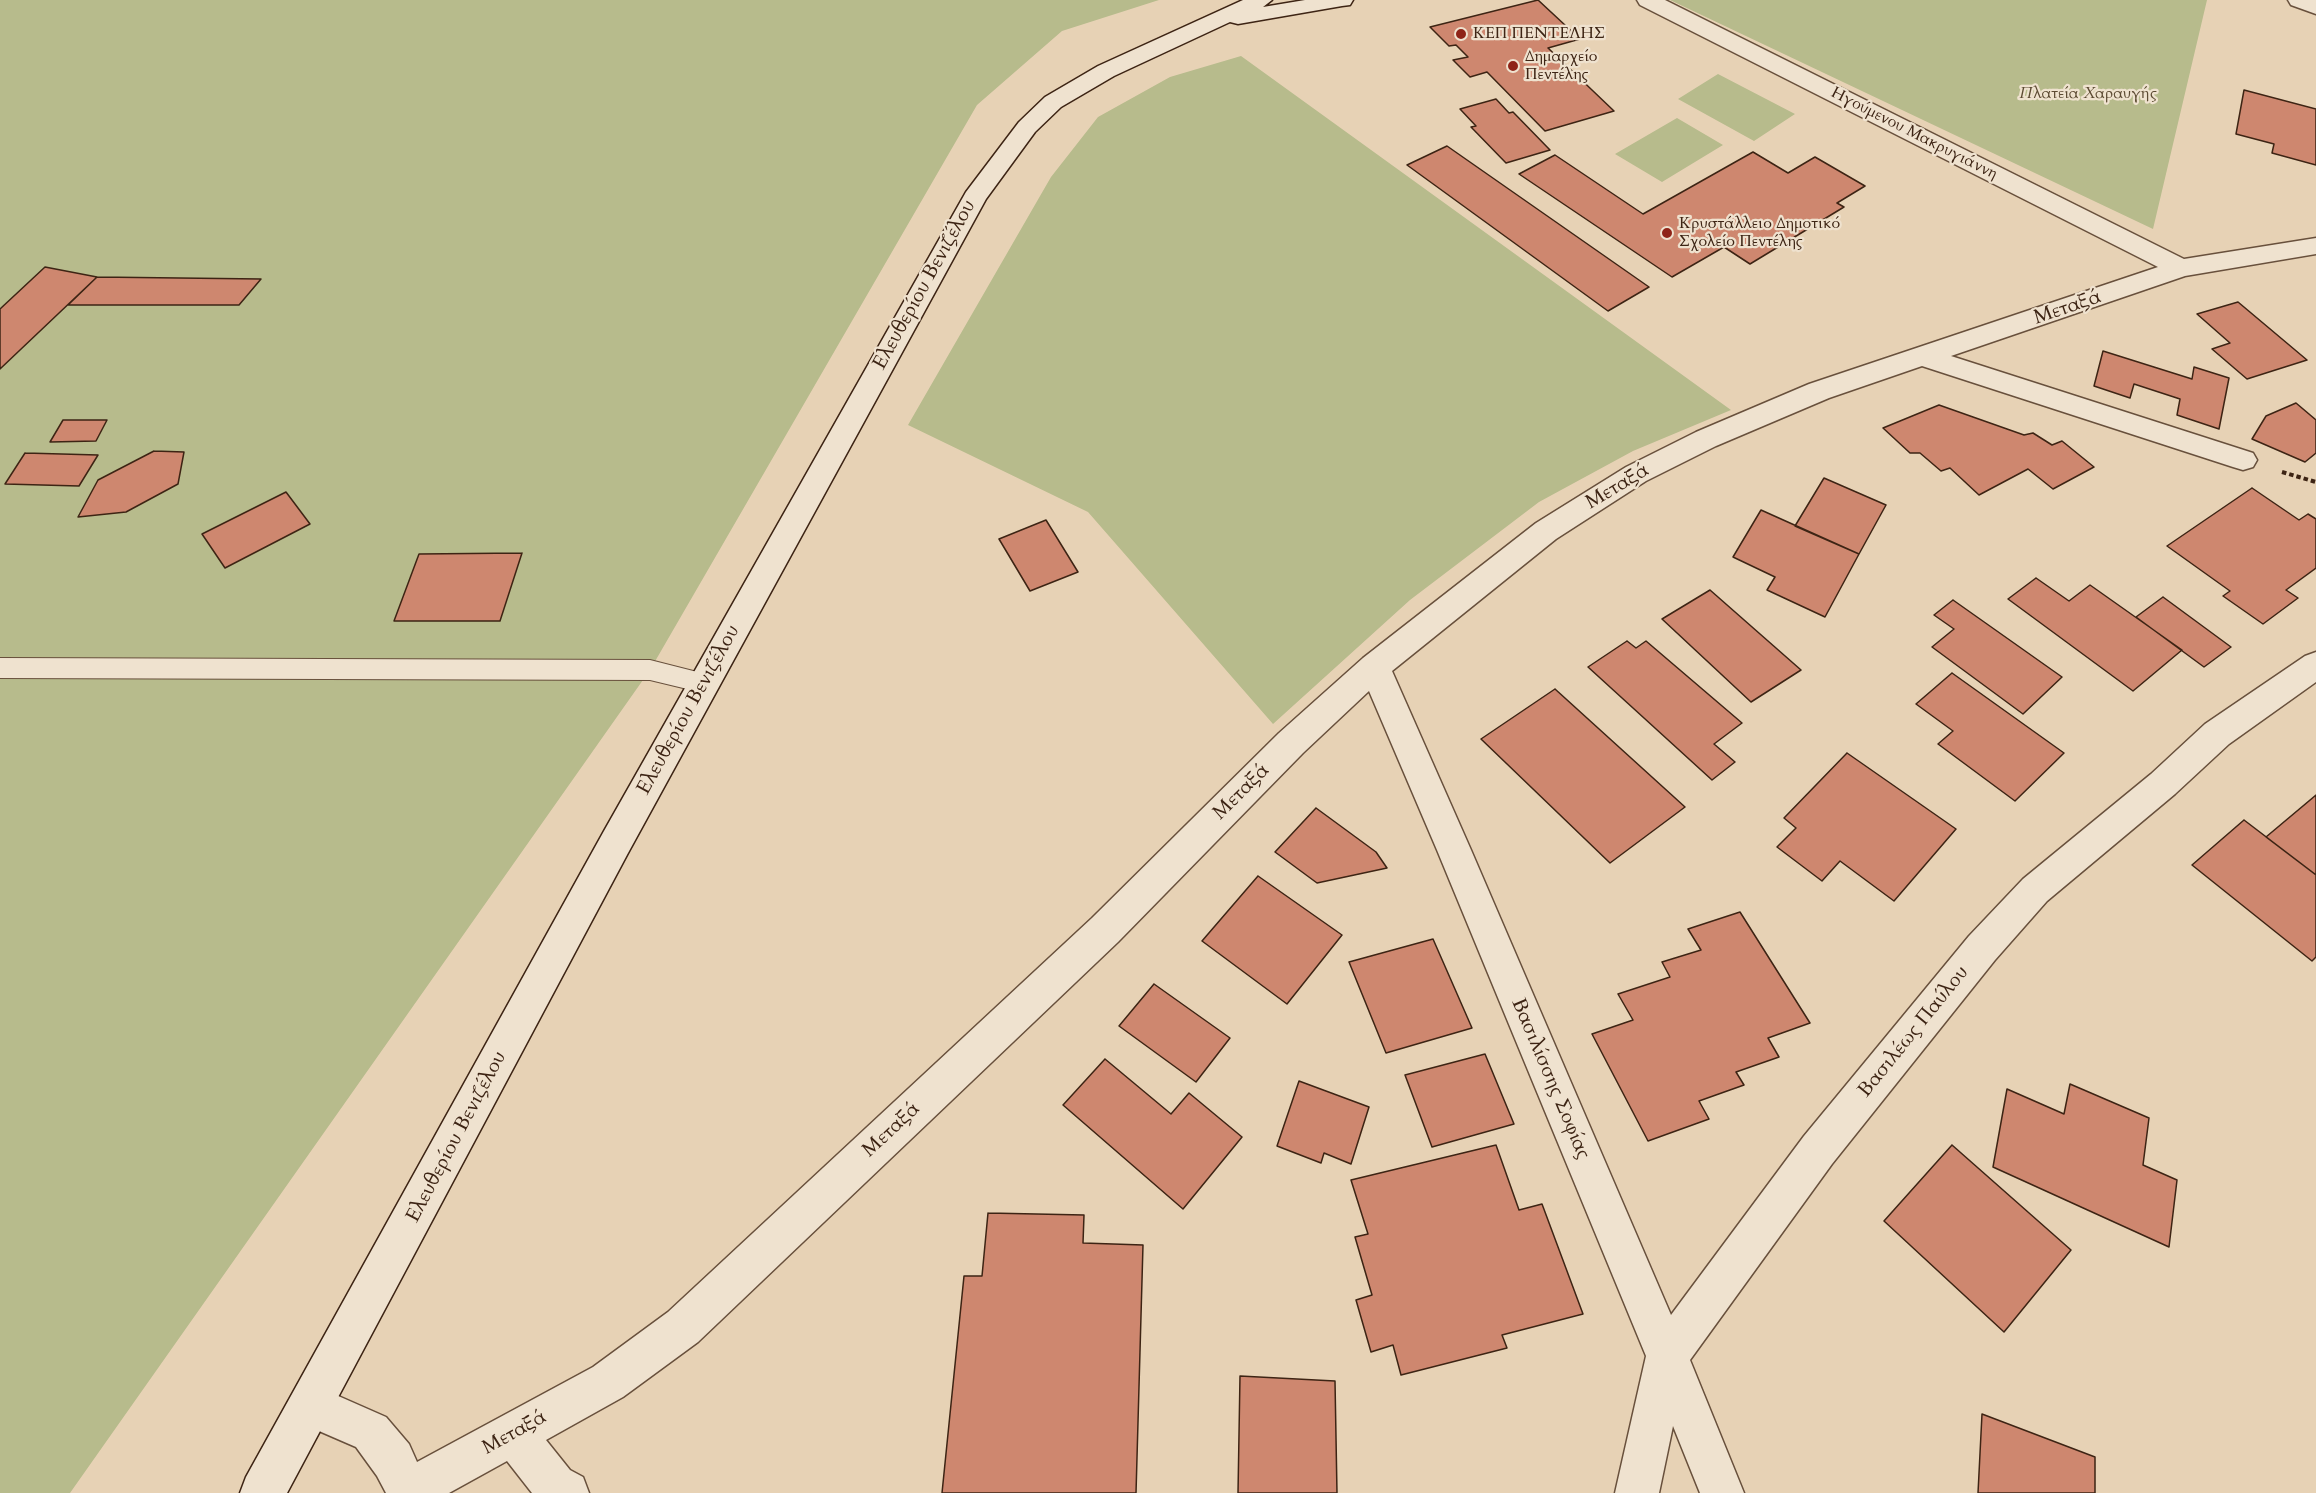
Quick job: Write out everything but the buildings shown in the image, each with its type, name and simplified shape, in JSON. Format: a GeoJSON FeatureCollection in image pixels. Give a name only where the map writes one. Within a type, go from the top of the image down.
{"type":"FeatureCollection","features":[{"type":"Feature","properties":{"kind":"street","name":"Ελευθερίου Βενιζέλου"},"geometry":{"type":"LineString","coordinates":[[262,1493],[704,683],[975,196],[1027,127],[1053,102],[1116,66],[1261,0]]}},
{"type":"Feature","properties":{"kind":"street","name":"Ελευθερίου Βενιζέλου"},"geometry":{"type":"LineString","coordinates":[[1215,22],[1342,0]]}},
{"type":"Feature","properties":{"kind":"street","name":"Ηγούμενου Μακρυγιάννη"},"geometry":{"type":"LineString","coordinates":[[1648,0],[2181,268]]}},
{"type":"Feature","properties":{"kind":"street"},"geometry":{"type":"LineString","coordinates":[[2299,0],[2316,8]]}},
{"type":"Feature","properties":{"kind":"street","name":"Μεταξά"},"geometry":{"type":"LineString","coordinates":[[311,1406],[371,1432],[393,1460],[408,1492],[608,1382],[683,1327],[1105,930],[1291,743],[1374,667],[1546,531],[1636,474],[1706,439],[1819,391],[2181,268],[2316,246]]}},
{"type":"Feature","properties":{"kind":"street"},"geometry":{"type":"LineString","coordinates":[[1924,357],[2243,460]]}},
{"type":"Feature","properties":{"kind":"street","name":"Βασιλέως Παύλου"},"geometry":{"type":"LineString","coordinates":[[1637,1493],[1667,1356],[1818,1150],[1982,948],[2035,890],[2163,784],[2217,734],[2316,664]]}},
{"type":"Feature","properties":{"kind":"street","name":"Βασιλίσσης Σοφίας"},"geometry":{"type":"LineString","coordinates":[[1374,667],[1454,850],[1667,1356],[1722,1493]]}},
{"type":"Feature","properties":{"kind":"street"},"geometry":{"type":"LineString","coordinates":[[514,1434],[554,1486],[567,1493]]}},
{"type":"Feature","properties":{"kind":"lane"},"geometry":{"type":"LineString","coordinates":[[0,668],[650,670],[704,683]]}},
{"type":"Feature","properties":{"kind":"green space"},"geometry":{"type":"Polygon","coordinates":[[[0,0],[1159,0],[1062,31],[977,105],[650,670],[70,1493],[0,1493],[0,0]]]}},
{"type":"Feature","properties":{"kind":"green space","name":"Πλατεία Χαραυγής"},"geometry":{"type":"Polygon","coordinates":[[[1670,0],[2207,0],[2153,229],[1670,0]]]}},
{"type":"Feature","properties":{"kind":"green space"},"geometry":{"type":"Polygon","coordinates":[[[1241,56],[1731,410],[1633,451],[1539,502],[1410,600],[1273,724],[1088,512],[908,425],[1051,177],[1098,117],[1170,77],[1241,56]]]}},
{"type":"Feature","properties":{"kind":"green space"},"geometry":{"type":"Polygon","coordinates":[[[1718,74],[1795,114],[1754,141],[1678,99],[1718,74]]]}},
{"type":"Feature","properties":{"kind":"green space"},"geometry":{"type":"Polygon","coordinates":[[[1677,118],[1723,145],[1662,182],[1615,154],[1677,118]]]}},
{"type":"Feature","properties":{"kind":"place","name":"ΚΕΠ ΠΕΝΤΕΛΗΣ"},"geometry":{"type":"Point","coordinates":[1461,34]}},
{"type":"Feature","properties":{"kind":"place","name":"Δημαρχείο Πεντέλης"},"geometry":{"type":"Point","coordinates":[1513,66]}},
{"type":"Feature","properties":{"kind":"place","name":"Κρυστάλλειο Δημοτικό Σχολείο Πεντέλης"},"geometry":{"type":"Point","coordinates":[1667,233]}}]}
